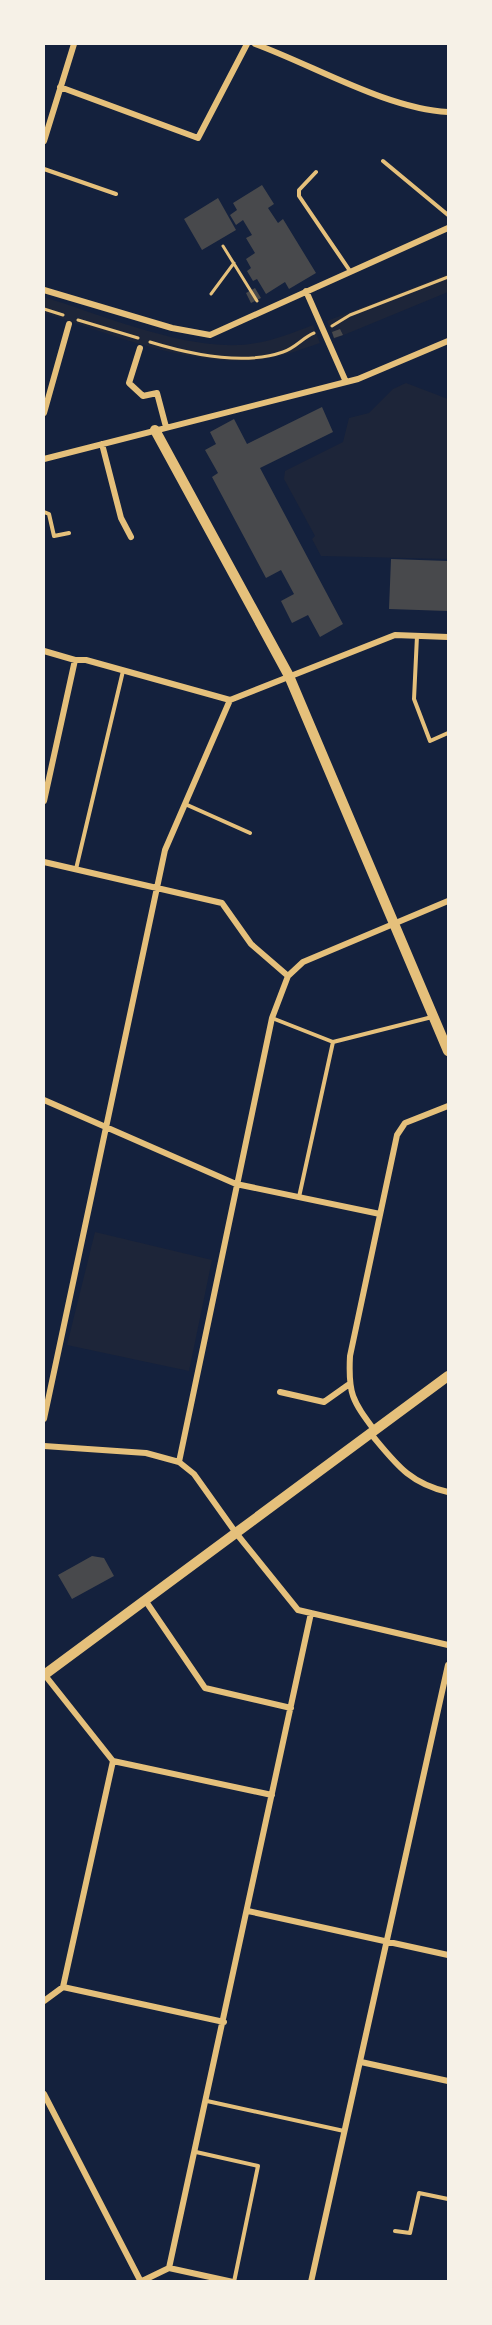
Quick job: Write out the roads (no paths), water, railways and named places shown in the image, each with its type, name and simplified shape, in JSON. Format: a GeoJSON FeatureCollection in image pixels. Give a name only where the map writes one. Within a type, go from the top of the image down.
{"type":"FeatureCollection","features":[{"type":"Feature","properties":{"kind":"street"},"geometry":{"type":"LineString","coordinates":[[44,141],[74,44]]}},
{"type":"Feature","properties":{"kind":"street"},"geometry":{"type":"LineString","coordinates":[[60,87],[198,138],[247,44]]}},
{"type":"Feature","properties":{"kind":"street"},"geometry":{"type":"LineString","coordinates":[[255,44],[264,45],[396,101],[429,110],[448,112]]}},
{"type":"Feature","properties":{"kind":"street"},"geometry":{"type":"LineString","coordinates":[[44,290],[172,328],[210,335],[448,228]]}},
{"type":"Feature","properties":{"kind":"street"},"geometry":{"type":"LineString","coordinates":[[306,291],[346,382]]}},
{"type":"Feature","properties":{"kind":"street"},"geometry":{"type":"LineString","coordinates":[[44,413],[69,324]]}},
{"type":"Feature","properties":{"kind":"street"},"geometry":{"type":"LineString","coordinates":[[44,459],[346,382],[448,341]]}},
{"type":"Feature","properties":{"kind":"street"},"geometry":{"type":"LineString","coordinates":[[140,348],[129,383],[143,396],[157,393],[166,427]]}},
{"type":"Feature","properties":{"kind":"street"},"geometry":{"type":"LineString","coordinates":[[155,430],[289,676],[448,1051]]}},
{"type":"Feature","properties":{"kind":"street"},"geometry":{"type":"LineString","coordinates":[[102,444],[121,518],[130,537]]}},
{"type":"Feature","properties":{"kind":"street"},"geometry":{"type":"LineString","coordinates":[[44,651],[75,660],[86,660],[230,700],[395,635],[448,637]]}},
{"type":"Feature","properties":{"kind":"street"},"geometry":{"type":"LineString","coordinates":[[44,801],[75,660]]}},
{"type":"Feature","properties":{"kind":"street"},"geometry":{"type":"LineString","coordinates":[[44,1419],[165,850],[230,700]]}},
{"type":"Feature","properties":{"kind":"street"},"geometry":{"type":"LineString","coordinates":[[44,862],[222,903],[251,944],[288,976]]}},
{"type":"Feature","properties":{"kind":"street"},"geometry":{"type":"LineString","coordinates":[[179,1462],[272,1018],[288,976],[303,962],[448,901]]}},
{"type":"Feature","properties":{"kind":"street"},"geometry":{"type":"LineString","coordinates":[[44,1100],[236,1184],[380,1214]]}},
{"type":"Feature","properties":{"kind":"street"},"geometry":{"type":"LineString","coordinates":[[448,1106],[405,1123],[397,1134],[350,1356],[348,1385],[356,1405],[397,1466],[415,1481],[448,1492]]}},
{"type":"Feature","properties":{"kind":"street"},"geometry":{"type":"LineString","coordinates":[[272,1795],[113,1761],[44,1675],[448,1376]]}},
{"type":"Feature","properties":{"kind":"street"},"geometry":{"type":"LineString","coordinates":[[280,1392],[324,1402],[348,1385]]}},
{"type":"Feature","properties":{"kind":"street"},"geometry":{"type":"LineString","coordinates":[[44,1446],[146,1453],[179,1462],[194,1474],[236,1533],[298,1610],[448,1645]]}},
{"type":"Feature","properties":{"kind":"street"},"geometry":{"type":"LineString","coordinates":[[145,1600],[205,1688],[291,1708]]}},
{"type":"Feature","properties":{"kind":"street"},"geometry":{"type":"LineString","coordinates":[[169,2268],[196,2152],[311,1613]]}},
{"type":"Feature","properties":{"kind":"street"},"geometry":{"type":"LineString","coordinates":[[311,2282],[448,1665]]}},
{"type":"Feature","properties":{"kind":"street"},"geometry":{"type":"LineString","coordinates":[[44,2001],[63,1987],[113,1761]]}},
{"type":"Feature","properties":{"kind":"street"},"geometry":{"type":"LineString","coordinates":[[248,1911],[448,1955]]}},
{"type":"Feature","properties":{"kind":"street"},"geometry":{"type":"LineString","coordinates":[[63,1987],[224,2022]]}},
{"type":"Feature","properties":{"kind":"street"},"geometry":{"type":"LineString","coordinates":[[361,2062],[448,2080]]}},
{"type":"Feature","properties":{"kind":"street"},"geometry":{"type":"LineString","coordinates":[[44,2094],[140,2281],[169,2268],[233,2282]]}},
{"type":"Feature","properties":{"kind":"lane"},"geometry":{"type":"LineString","coordinates":[[382,161],[448,215]]}},
{"type":"Feature","properties":{"kind":"lane"},"geometry":{"type":"LineString","coordinates":[[44,169],[117,194]]}},
{"type":"Feature","properties":{"kind":"lane"},"geometry":{"type":"LineString","coordinates":[[316,172],[299,190],[299,196],[350,271]]}},
{"type":"Feature","properties":{"kind":"lane"},"geometry":{"type":"LineString","coordinates":[[44,512],[49,514],[54,536],[69,533]]}},
{"type":"Feature","properties":{"kind":"lane"},"geometry":{"type":"LineString","coordinates":[[417,636],[414,699],[430,741],[448,733]]}},
{"type":"Feature","properties":{"kind":"lane"},"geometry":{"type":"LineString","coordinates":[[76,869],[123,671]]}},
{"type":"Feature","properties":{"kind":"lane"},"geometry":{"type":"LineString","coordinates":[[185,804],[250,833]]}},
{"type":"Feature","properties":{"kind":"lane"},"geometry":{"type":"LineString","coordinates":[[272,1018],[333,1042],[435,1017]]}},
{"type":"Feature","properties":{"kind":"lane"},"geometry":{"type":"LineString","coordinates":[[299,1197],[333,1042]]}},
{"type":"Feature","properties":{"kind":"lane"},"geometry":{"type":"LineString","coordinates":[[207,2101],[346,2132]]}},
{"type":"Feature","properties":{"kind":"lane"},"geometry":{"type":"LineString","coordinates":[[196,2152],[258,2166],[233,2282]]}},
{"type":"Feature","properties":{"kind":"lane"},"geometry":{"type":"LineString","coordinates":[[395,2231],[410,2233],[418,2193],[448,2199]]}}]}
